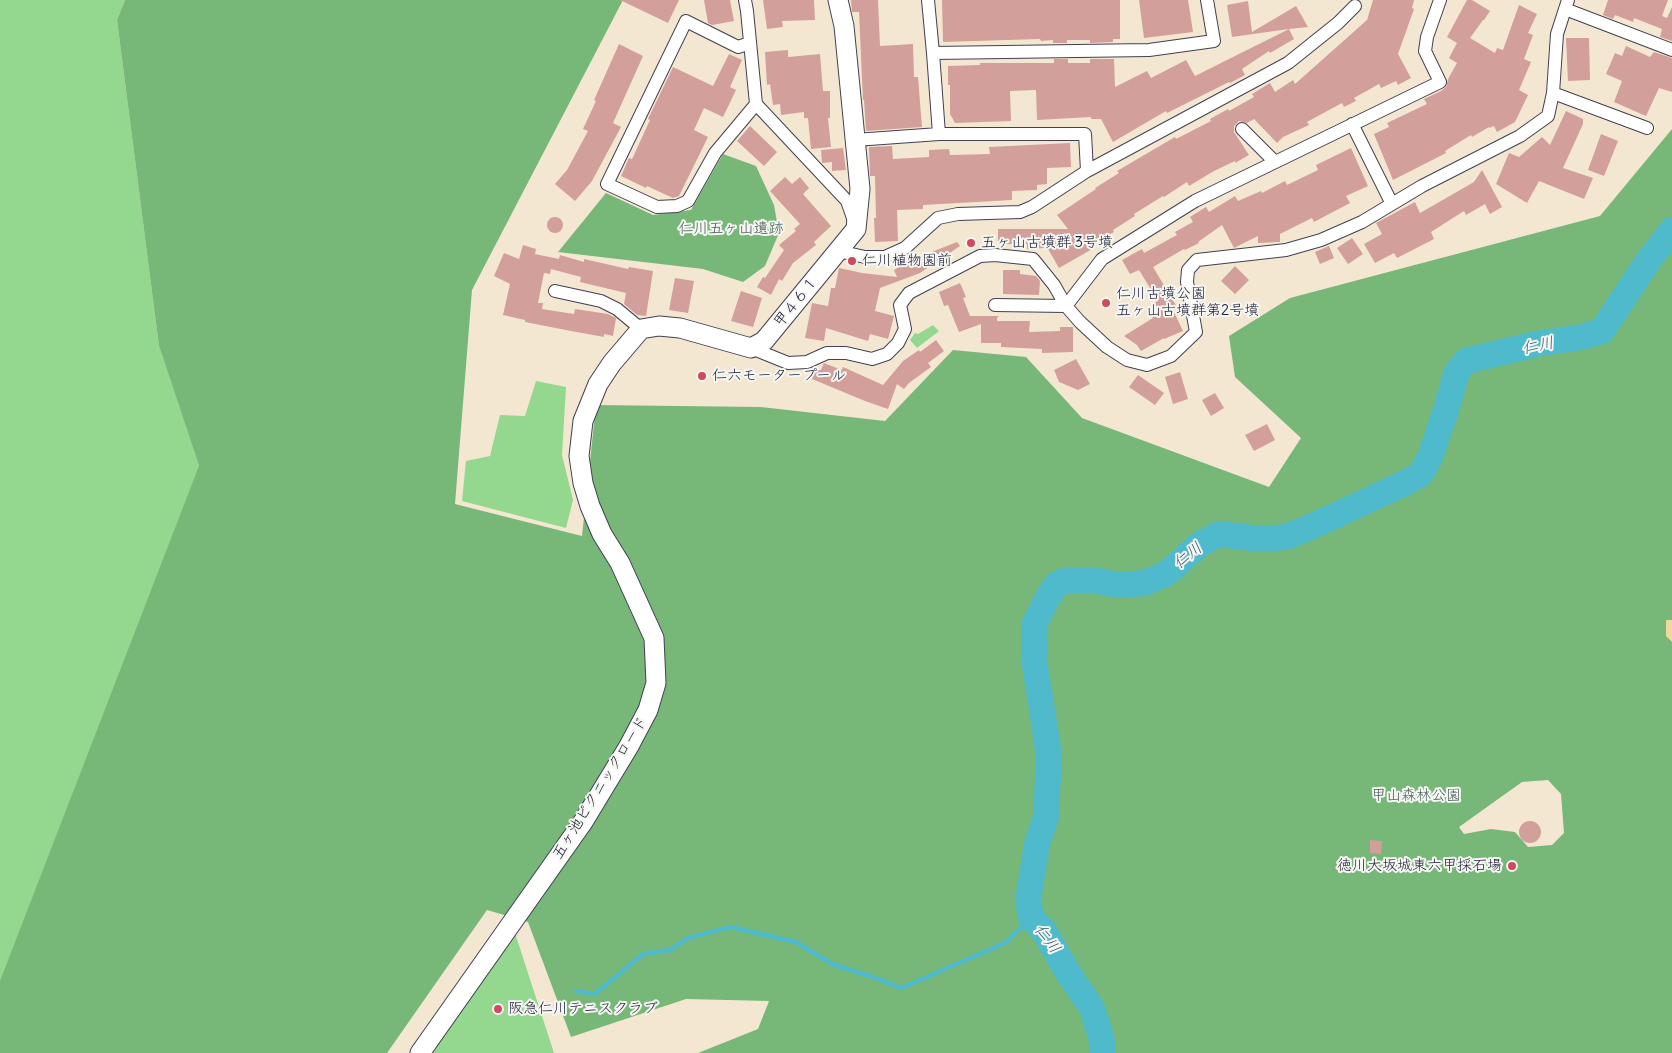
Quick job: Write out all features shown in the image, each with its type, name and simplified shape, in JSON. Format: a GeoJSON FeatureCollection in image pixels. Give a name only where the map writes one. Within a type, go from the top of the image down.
{"type":"FeatureCollection","features":[{"type":"Feature","properties":{"kind":"street"},"geometry":{"type":"LineString","coordinates":[[745,0],[756,104],[847,201],[856,228]]}},
{"type":"Feature","properties":{"kind":"street"},"geometry":{"type":"LineString","coordinates":[[838,0],[844,26],[860,189],[856,228]]}},
{"type":"Feature","properties":{"kind":"street"},"geometry":{"type":"LineString","coordinates":[[928,0],[940,134]]}},
{"type":"Feature","properties":{"kind":"street"},"geometry":{"type":"LineString","coordinates":[[933,54],[1149,50],[1214,41],[1206,0]]}},
{"type":"Feature","properties":{"kind":"street"},"geometry":{"type":"LineString","coordinates":[[1066,306],[1102,260],[1195,201],[1440,82],[1426,51],[1427,37],[1440,0]]}},
{"type":"Feature","properties":{"kind":"street"},"geometry":{"type":"LineString","coordinates":[[838,251],[865,257],[885,257],[905,248],[938,218],[958,214],[1020,212],[1032,207],[1087,171],[1288,63],[1338,23],[1356,2]]}},
{"type":"Feature","properties":{"kind":"street"},"geometry":{"type":"LineString","coordinates":[[555,291],[600,301],[617,309],[640,329],[659,326],[680,328],[751,348],[788,363],[807,362],[826,353],[846,353],[872,359],[887,354],[898,343],[905,329],[900,305],[909,292],[980,256],[995,255],[1034,259],[1054,285],[1066,306],[1080,322],[1107,347],[1127,360],[1147,365],[1171,356],[1196,332],[1187,282],[1188,270],[1197,260],[1286,250],[1321,240],[1362,222],[1422,186],[1520,136],[1548,116],[1553,93],[1556,34],[1567,5],[1672,50]]}},
{"type":"Feature","properties":{"kind":"street"},"geometry":{"type":"LineString","coordinates":[[750,43],[738,47],[686,21],[607,184],[657,207],[677,206],[688,201],[715,153],[756,104]]}},
{"type":"Feature","properties":{"kind":"street"},"geometry":{"type":"LineString","coordinates":[[1553,93],[1647,128]]}},
{"type":"Feature","properties":{"kind":"street"},"geometry":{"type":"LineString","coordinates":[[1352,124],[1392,204]]}},
{"type":"Feature","properties":{"kind":"street"},"geometry":{"type":"LineString","coordinates":[[1242,129],[1275,162]]}},
{"type":"Feature","properties":{"kind":"street"},"geometry":{"type":"LineString","coordinates":[[855,140],[940,134],[1085,134],[1087,171]]}},
{"type":"Feature","properties":{"kind":"street","name":"甲４６１"},"geometry":{"type":"LineString","coordinates":[[751,348],[764,341],[856,228]]}},
{"type":"Feature","properties":{"kind":"street"},"geometry":{"type":"LineString","coordinates":[[995,305],[1066,306]]}},
{"type":"Feature","properties":{"kind":"street","name":"五ヶ池ピクニックロード"},"geometry":{"type":"LineString","coordinates":[[420,1053],[584,822],[648,710],[656,683],[654,638],[620,563],[602,534],[590,506],[583,483],[579,456],[583,421],[598,384],[612,363],[640,329]]}},
{"type":"Feature","properties":{"kind":"green space"},"geometry":{"type":"Polygon","coordinates":[[[0,0],[125,0],[117,20],[159,346],[199,466],[181,562],[0,983],[0,0]]]}},
{"type":"Feature","properties":{"kind":"green space","name":"甲山森林公園"},"geometry":{"type":"Polygon","coordinates":[[[125,0],[623,0],[472,290],[455,504],[582,536],[596,405],[761,407],[885,421],[953,350],[1026,357],[1082,418],[1269,487],[1301,438],[1235,377],[1229,336],[1290,298],[1600,216],[1672,129],[1672,1053],[698,1053],[758,1029],[769,1001],[686,999],[571,1037],[528,922],[487,910],[387,1053],[0,1053],[0,981],[199,466],[159,346],[117,20],[125,0]],[[1548,780],[1522,782],[1459,827],[1464,834],[1491,829],[1515,832],[1528,847],[1552,845],[1564,833],[1561,794],[1548,780]]]}},
{"type":"Feature","properties":{"kind":"green space","name":"仁川五ヶ山遺跡"},"geometry":{"type":"Polygon","coordinates":[[[723,154],[756,166],[774,205],[779,233],[765,266],[743,282],[703,269],[558,252],[606,193],[653,215],[691,210],[723,154]]]}},
{"type":"Feature","properties":{"kind":"green space"},"geometry":{"type":"Polygon","coordinates":[[[933,325],[939,331],[917,348],[910,340],[915,333],[918,334],[933,325]]]}},
{"type":"Feature","properties":{"kind":"green space"},"geometry":{"type":"Polygon","coordinates":[[[536,381],[566,387],[562,455],[573,500],[566,528],[462,501],[466,461],[490,456],[500,415],[525,416],[536,381]]]}},
{"type":"Feature","properties":{"kind":"green space","name":"阪急仁川テニスクラブ"},"geometry":{"type":"Polygon","coordinates":[[[514,930],[554,1053],[425,1053],[514,930]]]}},
{"type":"Feature","properties":{"kind":"sand"},"geometry":{"type":"Polygon","coordinates":[[[1666,620],[1672,620],[1672,642],[1666,636],[1666,620]]]}},
{"type":"Feature","properties":{"kind":"building"},"geometry":{"type":"Polygon","coordinates":[[[620,0],[679,0],[668,23],[620,0]]]}},
{"type":"Feature","properties":{"kind":"building"},"geometry":{"type":"Polygon","coordinates":[[[704,0],[730,0],[734,21],[712,25],[708,23],[704,0]]]}},
{"type":"Feature","properties":{"kind":"building"},"geometry":{"type":"Polygon","coordinates":[[[763,0],[814,0],[815,20],[782,21],[783,27],[767,29],[763,0]]]}},
{"type":"Feature","properties":{"kind":"building"},"geometry":{"type":"Polygon","coordinates":[[[851,0],[878,0],[880,46],[913,44],[914,77],[918,77],[922,127],[866,131],[859,12],[852,12],[851,0]]]}},
{"type":"Feature","properties":{"kind":"building"},"geometry":{"type":"Polygon","coordinates":[[[942,0],[1120,0],[1120,39],[1113,39],[1113,42],[1090,43],[1090,40],[1067,40],[1067,43],[1053,43],[1053,40],[1041,41],[1040,39],[943,42],[942,0]]]}},
{"type":"Feature","properties":{"kind":"building"},"geometry":{"type":"Polygon","coordinates":[[[1139,0],[1188,0],[1193,32],[1144,38],[1139,0]]]}},
{"type":"Feature","properties":{"kind":"building"},"geometry":{"type":"Polygon","coordinates":[[[1373,0],[1414,0],[1412,8],[1414,9],[1398,54],[1411,78],[1398,85],[1396,81],[1381,88],[1379,84],[1354,98],[1356,101],[1344,107],[1342,103],[1307,122],[1309,125],[1283,137],[1277,143],[1254,119],[1247,123],[1239,121],[1234,126],[1234,132],[1249,155],[1214,171],[1189,186],[1187,182],[1163,196],[1134,214],[1135,216],[1113,230],[1114,232],[1092,244],[1094,248],[1059,268],[1044,242],[1044,248],[1027,249],[1027,244],[998,244],[998,229],[1068,229],[1057,215],[1119,173],[1117,171],[1175,137],[1176,139],[1211,121],[1210,119],[1228,109],[1229,111],[1254,97],[1252,94],[1270,83],[1275,92],[1293,80],[1295,84],[1367,20],[1373,0]]]}},
{"type":"Feature","properties":{"kind":"building"},"geometry":{"type":"Polygon","coordinates":[[[1467,0],[1472,0],[1490,11],[1470,38],[1495,53],[1497,48],[1503,50],[1519,5],[1537,14],[1528,33],[1533,35],[1524,59],[1531,62],[1519,90],[1528,95],[1515,122],[1497,132],[1494,126],[1472,137],[1471,135],[1445,151],[1446,153],[1393,180],[1374,134],[1389,127],[1387,123],[1427,104],[1424,99],[1446,87],[1448,79],[1457,63],[1449,58],[1457,43],[1447,37],[1467,0]]]}},
{"type":"Feature","properties":{"kind":"building"},"geometry":{"type":"Polygon","coordinates":[[[1608,0],[1668,0],[1662,16],[1667,18],[1672,7],[1672,41],[1660,37],[1662,29],[1634,18],[1633,22],[1615,15],[1613,19],[1603,15],[1608,0]]]}},
{"type":"Feature","properties":{"kind":"building"},"geometry":{"type":"Polygon","coordinates":[[[1248,1],[1252,32],[1296,6],[1308,27],[1232,37],[1227,5],[1248,1]]]}},
{"type":"Feature","properties":{"kind":"building"},"geometry":{"type":"Polygon","coordinates":[[[1289,29],[1294,39],[1270,53],[1269,51],[1242,69],[1245,75],[1167,113],[1166,111],[1113,142],[1101,119],[1091,119],[1091,117],[1037,120],[1036,90],[1010,91],[1011,121],[955,123],[950,114],[948,66],[980,65],[980,63],[1054,63],[1054,59],[1068,59],[1068,63],[1090,63],[1090,59],[1114,59],[1115,87],[1147,71],[1151,78],[1186,60],[1195,76],[1289,29]]]}},
{"type":"Feature","properties":{"kind":"building"},"geometry":{"type":"Polygon","coordinates":[[[1566,38],[1589,38],[1590,80],[1568,81],[1566,38]]]}},
{"type":"Feature","properties":{"kind":"building"},"geometry":{"type":"Polygon","coordinates":[[[619,44],[643,56],[613,123],[621,127],[592,181],[575,201],[555,184],[567,170],[588,131],[583,129],[619,44]]]}},
{"type":"Feature","properties":{"kind":"building"},"geometry":{"type":"Polygon","coordinates":[[[1626,46],[1650,57],[1654,52],[1672,58],[1672,92],[1659,88],[1646,116],[1614,102],[1622,81],[1606,74],[1615,53],[1622,56],[1626,46]]]}},
{"type":"Feature","properties":{"kind":"building"},"geometry":{"type":"Polygon","coordinates":[[[788,50],[788,57],[820,54],[823,91],[830,91],[830,118],[828,118],[831,147],[811,149],[808,118],[804,118],[804,112],[781,115],[780,104],[773,105],[770,84],[767,85],[765,52],[788,50]]]}},
{"type":"Feature","properties":{"kind":"building"},"geometry":{"type":"Polygon","coordinates":[[[729,54],[742,60],[730,87],[736,90],[723,117],[704,108],[694,130],[708,137],[679,196],[673,198],[621,176],[629,158],[632,159],[650,120],[648,119],[673,67],[713,86],[729,54]]]}},
{"type":"Feature","properties":{"kind":"building"},"geometry":{"type":"Polygon","coordinates":[[[1566,111],[1583,119],[1583,124],[1563,168],[1593,178],[1584,199],[1539,181],[1527,203],[1496,184],[1509,153],[1519,157],[1542,137],[1550,145],[1566,111]]]}},
{"type":"Feature","properties":{"kind":"building"},"geometry":{"type":"Polygon","coordinates":[[[750,126],[777,152],[764,166],[737,141],[750,126]]]}},
{"type":"Feature","properties":{"kind":"building"},"geometry":{"type":"Polygon","coordinates":[[[1601,134],[1618,141],[1604,176],[1588,170],[1601,134]]]}},
{"type":"Feature","properties":{"kind":"building"},"geometry":{"type":"Polygon","coordinates":[[[1070,143],[1071,167],[1047,168],[1047,184],[1037,185],[1037,190],[1012,191],[1012,200],[923,205],[923,209],[897,210],[898,241],[875,242],[875,176],[870,176],[869,147],[892,146],[893,159],[929,157],[929,150],[949,149],[950,155],[990,154],[989,147],[1070,143]]]}},
{"type":"Feature","properties":{"kind":"building"},"geometry":{"type":"Polygon","coordinates":[[[843,148],[846,170],[832,171],[832,162],[822,163],[821,150],[843,148]]]}},
{"type":"Feature","properties":{"kind":"building"},"geometry":{"type":"Polygon","coordinates":[[[1351,148],[1368,186],[1346,196],[1350,203],[1314,222],[1312,218],[1280,234],[1280,242],[1258,243],[1258,236],[1234,248],[1222,225],[1199,243],[1184,249],[1153,267],[1177,307],[1173,310],[1183,331],[1164,338],[1141,351],[1137,345],[1124,336],[1153,318],[1150,314],[1157,309],[1154,303],[1158,301],[1139,270],[1130,274],[1122,260],[1142,249],[1144,253],[1177,235],[1175,232],[1193,222],[1190,217],[1206,207],[1209,212],[1235,196],[1238,201],[1261,191],[1262,193],[1285,181],[1287,185],[1318,170],[1316,165],[1351,148]]]}},
{"type":"Feature","properties":{"kind":"building"},"geometry":{"type":"Polygon","coordinates":[[[1482,170],[1502,207],[1490,214],[1485,204],[1466,215],[1464,211],[1431,232],[1434,239],[1397,258],[1394,253],[1375,263],[1364,244],[1382,234],[1376,223],[1415,202],[1420,213],[1474,182],[1482,170]]]}},
{"type":"Feature","properties":{"kind":"building"},"geometry":{"type":"Polygon","coordinates":[[[785,177],[792,184],[800,177],[809,188],[803,194],[831,226],[814,242],[816,245],[793,263],[782,281],[779,279],[771,295],[757,287],[784,250],[779,245],[796,231],[794,229],[800,224],[770,191],[785,177]]]}},
{"type":"Feature","properties":{"kind":"building"},"geometry":{"type":"Polygon","coordinates":[[[555,217],[563,225],[555,233],[547,225],[555,217]]]}},
{"type":"Feature","properties":{"kind":"building"},"geometry":{"type":"Polygon","coordinates":[[[1352,238],[1363,254],[1348,264],[1337,248],[1352,238]]]}},
{"type":"Feature","properties":{"kind":"building"},"geometry":{"type":"Polygon","coordinates":[[[957,242],[960,246],[920,273],[880,288],[875,311],[894,316],[888,339],[870,334],[868,341],[826,328],[824,341],[805,338],[812,303],[828,306],[831,288],[835,288],[839,268],[897,277],[894,270],[906,262],[957,242]]]}},
{"type":"Feature","properties":{"kind":"building"},"geometry":{"type":"Polygon","coordinates":[[[523,245],[536,249],[535,254],[559,259],[560,255],[584,262],[584,259],[628,269],[629,267],[653,271],[646,316],[637,315],[624,304],[626,293],[580,282],[581,277],[551,269],[550,274],[544,273],[538,303],[543,303],[542,309],[574,314],[575,309],[608,314],[616,318],[613,336],[604,334],[604,337],[571,331],[525,322],[525,320],[503,315],[510,284],[494,276],[504,253],[519,259],[523,245]]]}},
{"type":"Feature","properties":{"kind":"building"},"geometry":{"type":"Polygon","coordinates":[[[1329,246],[1334,258],[1320,264],[1315,252],[1329,246]]]}},
{"type":"Feature","properties":{"kind":"building"},"geometry":{"type":"Polygon","coordinates":[[[1235,266],[1249,280],[1235,294],[1221,281],[1235,266]]]}},
{"type":"Feature","properties":{"kind":"building"},"geometry":{"type":"Polygon","coordinates":[[[1003,270],[1020,270],[1020,274],[1036,276],[1040,281],[1039,295],[1003,294],[1003,270]]]}},
{"type":"Feature","properties":{"kind":"building"},"geometry":{"type":"Polygon","coordinates":[[[675,278],[694,281],[688,313],[669,310],[675,278]]]}},
{"type":"Feature","properties":{"kind":"building"},"geometry":{"type":"Polygon","coordinates":[[[960,283],[966,297],[963,298],[970,316],[999,316],[997,321],[1030,321],[1029,332],[1060,331],[1060,327],[1073,327],[1073,352],[1042,353],[1042,349],[1001,347],[1001,343],[981,343],[981,324],[959,332],[948,305],[944,306],[939,292],[960,283]]]}},
{"type":"Feature","properties":{"kind":"building"},"geometry":{"type":"Polygon","coordinates":[[[741,291],[762,298],[753,327],[731,321],[741,291]]]}},
{"type":"Feature","properties":{"kind":"building"},"geometry":{"type":"Polygon","coordinates":[[[936,340],[944,351],[928,363],[931,367],[904,389],[897,384],[888,409],[812,379],[815,370],[821,370],[824,363],[842,370],[843,367],[883,385],[903,361],[919,350],[920,352],[936,340]]]}},
{"type":"Feature","properties":{"kind":"building"},"geometry":{"type":"Polygon","coordinates":[[[1076,359],[1090,384],[1078,390],[1059,382],[1054,370],[1076,359]]]}},
{"type":"Feature","properties":{"kind":"building"},"geometry":{"type":"Polygon","coordinates":[[[1180,372],[1188,399],[1173,404],[1165,377],[1180,372]]]}},
{"type":"Feature","properties":{"kind":"building"},"geometry":{"type":"Polygon","coordinates":[[[1138,375],[1164,393],[1155,405],[1129,387],[1138,375]]]}},
{"type":"Feature","properties":{"kind":"building"},"geometry":{"type":"Polygon","coordinates":[[[1215,393],[1224,408],[1211,416],[1202,400],[1215,393]]]}},
{"type":"Feature","properties":{"kind":"building"},"geometry":{"type":"Polygon","coordinates":[[[1267,424],[1275,440],[1254,451],[1245,435],[1267,424]]]}},
{"type":"Feature","properties":{"kind":"building"},"geometry":{"type":"Polygon","coordinates":[[[1530,821],[1540,828],[1541,832],[1534,842],[1530,843],[1520,836],[1519,832],[1526,822],[1530,821]]]}},
{"type":"Feature","properties":{"kind":"building"},"geometry":{"type":"Polygon","coordinates":[[[1370,840],[1382,841],[1381,854],[1370,853],[1370,840]]]}},
{"type":"Feature","properties":{"kind":"waterway","name":"仁川"},"geometry":{"type":"LineString","coordinates":[[1103,1053],[1101,1037],[1092,1008],[1070,976],[1044,931],[1031,918],[1028,900],[1037,844],[1046,817],[1049,755],[1035,665],[1034,625],[1048,597],[1057,584],[1064,581],[1098,581],[1118,585],[1144,583],[1166,574],[1200,544],[1219,534],[1261,539],[1286,537],[1421,474],[1430,457],[1456,374],[1466,361],[1536,344],[1582,337],[1602,331],[1648,261],[1672,230]]}},
{"type":"Feature","properties":{"kind":"waterway"},"geometry":{"type":"LineString","coordinates":[[576,991],[595,994],[643,954],[670,950],[688,938],[731,927],[796,942],[832,964],[901,988],[1005,943],[1031,918]]}},
{"type":"Feature","properties":{"kind":"place","name":"五ヶ山古墳群 3号墳"},"geometry":{"type":"Point","coordinates":[971,243]}},
{"type":"Feature","properties":{"kind":"place","name":"仁川植物園前"},"geometry":{"type":"Point","coordinates":[852,261]}},
{"type":"Feature","properties":{"kind":"place","name":"仁川古墳公園 五ヶ山古墳群第2号墳"},"geometry":{"type":"Point","coordinates":[1106,303]}},
{"type":"Feature","properties":{"kind":"place","name":"仁六モータープール"},"geometry":{"type":"Point","coordinates":[702,376]}},
{"type":"Feature","properties":{"kind":"place","name":"徳川大坂城東六甲採石場"},"geometry":{"type":"Point","coordinates":[1512,866]}},
{"type":"Feature","properties":{"kind":"place","name":"阪急仁川テニスクラブ"},"geometry":{"type":"Point","coordinates":[498,1009]}}]}
